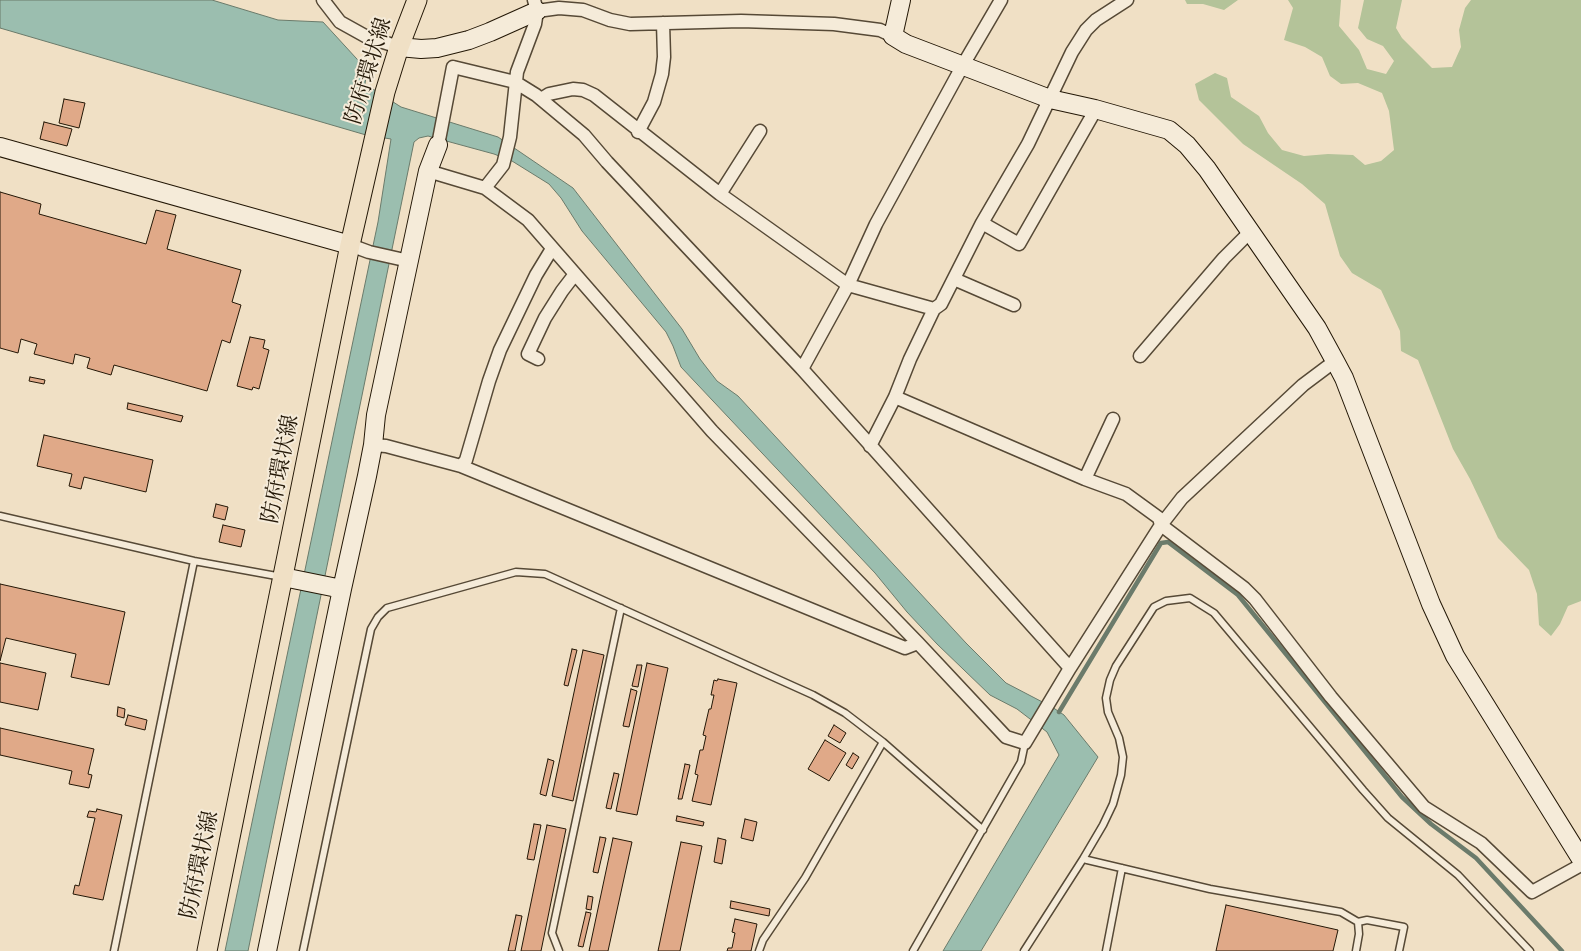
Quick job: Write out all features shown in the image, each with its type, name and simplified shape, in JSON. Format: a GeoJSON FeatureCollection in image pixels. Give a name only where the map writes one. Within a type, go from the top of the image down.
{"type":"FeatureCollection","features":[{"type":"Feature","properties":{"kind":"main road","name":"防府環状線"},"geometry":{"type":"LineString","coordinates":[[207,951],[372,143],[399,47],[417,0]]}},
{"type":"Feature","properties":{"kind":"street"},"geometry":{"type":"LineString","coordinates":[[323,0],[340,22],[367,37],[399,47],[421,49],[437,48],[469,40],[490,32],[536,5],[583,10],[610,20],[630,24],[741,21],[834,24],[880,30],[906,44],[1050,98],[1169,130],[1187,145],[1207,169],[1317,328],[1344,378],[1427,594],[1455,656],[1581,859]]}},
{"type":"Feature","properties":{"kind":"street"},"geometry":{"type":"LineString","coordinates":[[893,36],[901,0]]}},
{"type":"Feature","properties":{"kind":"street"},"geometry":{"type":"LineString","coordinates":[[802,369],[848,285],[876,224],[1001,0]]}},
{"type":"Feature","properties":{"kind":"street"},"geometry":{"type":"LineString","coordinates":[[870,446],[895,397],[934,309],[941,304],[982,223],[1028,144],[1072,52],[1086,30],[1096,20],[1127,0]]}},
{"type":"Feature","properties":{"kind":"street"},"geometry":{"type":"LineString","coordinates":[[485,188],[503,164],[510,137],[517,72],[535,24],[536,5]]}},
{"type":"Feature","properties":{"kind":"street"},"geometry":{"type":"LineString","coordinates":[[638,132],[654,102],[662,74],[664,57],[663,23]]}},
{"type":"Feature","properties":{"kind":"street"},"geometry":{"type":"LineString","coordinates":[[267,951],[339,589],[368,476],[376,415],[406,260],[428,170],[438,146],[453,67],[515,82],[541,99],[584,135],[607,162],[802,369],[1070,668]]}},
{"type":"Feature","properties":{"kind":"street"},"geometry":{"type":"LineString","coordinates":[[541,99],[548,94],[573,89],[583,90],[594,95],[638,132],[720,194],[848,285],[934,309]]}},
{"type":"Feature","properties":{"kind":"street"},"geometry":{"type":"LineString","coordinates":[[982,223],[1019,244],[1095,109]]}},
{"type":"Feature","properties":{"kind":"street"},"geometry":{"type":"LineString","coordinates":[[720,194],[760,131]]}},
{"type":"Feature","properties":{"kind":"street"},"geometry":{"type":"LineString","coordinates":[[0,147],[350,245],[369,252],[406,260]]}},
{"type":"Feature","properties":{"kind":"street"},"geometry":{"type":"LineString","coordinates":[[428,170],[485,188],[528,220],[712,431],[918,643],[1006,737],[1025,743],[1070,668],[1161,525],[1182,498],[1303,385],[1335,361]]}},
{"type":"Feature","properties":{"kind":"street"},"geometry":{"type":"LineString","coordinates":[[1140,356],[1224,258],[1250,231]]}},
{"type":"Feature","properties":{"kind":"street"},"geometry":{"type":"LineString","coordinates":[[462,466],[466,460],[500,350],[536,275],[553,249]]}},
{"type":"Feature","properties":{"kind":"street"},"geometry":{"type":"LineString","coordinates":[[538,359],[528,354],[562,291],[576,274]]}},
{"type":"Feature","properties":{"kind":"street"},"geometry":{"type":"LineString","coordinates":[[954,280],[1014,305]]}},
{"type":"Feature","properties":{"kind":"street"},"geometry":{"type":"LineString","coordinates":[[895,397],[1085,479],[1126,494],[1159,518],[1161,525],[1244,588],[1255,599],[1331,697],[1424,807],[1481,843],[1532,892],[1581,864]]}},
{"type":"Feature","properties":{"kind":"street"},"geometry":{"type":"LineString","coordinates":[[1085,479],[1113,419]]}},
{"type":"Feature","properties":{"kind":"street"},"geometry":{"type":"LineString","coordinates":[[373,445],[386,446],[462,466],[905,648],[918,643]]}},
{"type":"Feature","properties":{"kind":"street"},"geometry":{"type":"LineString","coordinates":[[283,577],[339,589]]}},
{"type":"Feature","properties":{"kind":"lane"},"geometry":{"type":"LineString","coordinates":[[0,516],[194,561],[283,577]]}},
{"type":"Feature","properties":{"kind":"lane"},"geometry":{"type":"LineString","coordinates":[[114,951],[194,561]]}},
{"type":"Feature","properties":{"kind":"lane"},"geometry":{"type":"LineString","coordinates":[[303,951],[371,629],[378,617],[387,608],[516,572],[545,574],[814,694],[845,713],[883,742],[983,830]]}},
{"type":"Feature","properties":{"kind":"lane"},"geometry":{"type":"LineString","coordinates":[[1024,951],[1083,859],[1113,804],[1121,775],[1123,757],[1119,738],[1108,712],[1106,698],[1110,680],[1116,666],[1154,607],[1166,601],[1190,598],[1221,620],[1388,818],[1458,875],[1530,951]]}},
{"type":"Feature","properties":{"kind":"lane"},"geometry":{"type":"LineString","coordinates":[[559,951],[552,933],[621,608]]}},
{"type":"Feature","properties":{"kind":"lane"},"geometry":{"type":"LineString","coordinates":[[759,951],[763,940],[805,878],[883,742]]}},
{"type":"Feature","properties":{"kind":"lane"},"geometry":{"type":"LineString","coordinates":[[913,951],[1020,762],[1025,743]]}},
{"type":"Feature","properties":{"kind":"lane"},"geometry":{"type":"LineString","coordinates":[[1083,859],[1210,889],[1342,912],[1358,922],[1368,920],[1404,927],[1399,951]]}},
{"type":"Feature","properties":{"kind":"lane"},"geometry":{"type":"LineString","coordinates":[[1106,951],[1122,868]]}},
{"type":"Feature","properties":{"kind":"lane"},"geometry":{"type":"LineString","coordinates":[[1356,951],[1360,934],[1358,922]]}},
{"type":"Feature","properties":{"kind":"shaded area"},"geometry":{"type":"Polygon","coordinates":[[[0,0],[212,0],[278,20],[323,22],[367,70],[365,84],[401,107],[498,137],[573,188],[682,329],[700,359],[717,381],[738,396],[966,643],[1006,683],[1064,715],[1098,757],[981,951],[943,951],[1059,755],[1047,732],[1017,709],[990,695],[937,644],[907,612],[875,573],[681,367],[666,332],[582,231],[561,198],[549,184],[512,161],[494,154],[428,136],[419,138],[414,142],[248,951],[225,951],[378,222],[391,139],[366,135],[0,28],[0,0]]]}},
{"type":"Feature","properties":{"kind":"shaded area"},"geometry":{"type":"Polygon","coordinates":[[[1185,0],[1238,0],[1224,10],[1203,4],[1187,4],[1185,0]]]}},
{"type":"Feature","properties":{"kind":"shaded area"},"geometry":{"type":"Polygon","coordinates":[[[1288,0],[1341,0],[1339,26],[1359,50],[1367,69],[1386,74],[1394,61],[1383,46],[1367,39],[1358,28],[1364,0],[1402,0],[1396,28],[1402,38],[1432,68],[1452,67],[1461,47],[1459,30],[1465,8],[1471,0],[1581,0],[1581,601],[1568,606],[1560,624],[1551,636],[1539,625],[1537,594],[1529,570],[1498,538],[1470,479],[1453,449],[1418,360],[1401,351],[1400,331],[1381,290],[1352,273],[1340,256],[1325,204],[1302,184],[1243,144],[1199,100],[1195,84],[1215,73],[1227,78],[1231,97],[1259,116],[1268,133],[1282,150],[1304,156],[1328,154],[1353,155],[1365,165],[1381,161],[1394,150],[1389,111],[1382,93],[1358,83],[1341,84],[1330,76],[1322,57],[1305,47],[1284,40],[1293,8],[1288,0]]]}},
{"type":"Feature","properties":{"kind":"building"},"geometry":{"type":"Polygon","coordinates":[[[64,99],[85,103],[79,128],[59,123],[64,99]]]}},
{"type":"Feature","properties":{"kind":"building"},"geometry":{"type":"Polygon","coordinates":[[[44,122],[72,129],[67,146],[40,139],[44,122]]]}},
{"type":"Feature","properties":{"kind":"building"},"geometry":{"type":"Polygon","coordinates":[[[0,192],[41,204],[39,214],[146,244],[156,210],[176,215],[167,249],[241,270],[232,302],[241,305],[230,343],[222,340],[207,391],[114,365],[111,375],[87,368],[90,358],[75,354],[73,364],[34,354],[37,344],[21,339],[18,353],[0,348],[0,192]]]}},
{"type":"Feature","properties":{"kind":"building"},"geometry":{"type":"Polygon","coordinates":[[[250,337],[265,340],[263,348],[269,350],[259,389],[253,387],[252,390],[237,386],[250,337]]]}},
{"type":"Feature","properties":{"kind":"building"},"geometry":{"type":"Polygon","coordinates":[[[30,377],[45,380],[44,384],[29,381],[30,377]]]}},
{"type":"Feature","properties":{"kind":"building"},"geometry":{"type":"Polygon","coordinates":[[[128,403],[183,416],[181,422],[127,409],[128,403]]]}},
{"type":"Feature","properties":{"kind":"building"},"geometry":{"type":"Polygon","coordinates":[[[44,435],[153,460],[146,492],[84,477],[81,489],[69,486],[72,474],[37,466],[44,435]]]}},
{"type":"Feature","properties":{"kind":"building"},"geometry":{"type":"Polygon","coordinates":[[[216,504],[228,507],[225,520],[213,517],[216,504]]]}},
{"type":"Feature","properties":{"kind":"building"},"geometry":{"type":"Polygon","coordinates":[[[223,525],[245,530],[241,547],[219,542],[223,525]]]}},
{"type":"Feature","properties":{"kind":"building"},"geometry":{"type":"Polygon","coordinates":[[[0,584],[125,612],[109,685],[71,677],[76,654],[6,638],[0,661],[0,584]]]}},
{"type":"Feature","properties":{"kind":"building"},"geometry":{"type":"Polygon","coordinates":[[[572,649],[577,650],[568,686],[564,685],[572,649]]]}},
{"type":"Feature","properties":{"kind":"building"},"geometry":{"type":"Polygon","coordinates":[[[583,650],[604,655],[573,801],[552,796],[583,650]]]}},
{"type":"Feature","properties":{"kind":"building"},"geometry":{"type":"Polygon","coordinates":[[[0,663],[46,673],[38,710],[0,702],[0,663]]]}},
{"type":"Feature","properties":{"kind":"building"},"geometry":{"type":"Polygon","coordinates":[[[647,663],[668,668],[637,815],[616,811],[647,663]]]}},
{"type":"Feature","properties":{"kind":"building"},"geometry":{"type":"Polygon","coordinates":[[[637,665],[642,665],[638,687],[632,686],[637,665]]]}},
{"type":"Feature","properties":{"kind":"building"},"geometry":{"type":"Polygon","coordinates":[[[718,679],[737,683],[711,805],[692,801],[698,775],[695,774],[700,750],[703,750],[706,736],[703,735],[714,695],[711,695],[714,680],[717,681],[718,679]]]}},
{"type":"Feature","properties":{"kind":"building"},"geometry":{"type":"Polygon","coordinates":[[[631,689],[637,691],[629,727],[623,726],[631,689]]]}},
{"type":"Feature","properties":{"kind":"building"},"geometry":{"type":"Polygon","coordinates":[[[118,707],[125,709],[124,718],[117,716],[118,707]]]}},
{"type":"Feature","properties":{"kind":"building"},"geometry":{"type":"Polygon","coordinates":[[[128,715],[147,720],[145,730],[125,725],[128,715]]]}},
{"type":"Feature","properties":{"kind":"building"},"geometry":{"type":"Polygon","coordinates":[[[834,725],[846,733],[840,743],[828,736],[834,725]]]}},
{"type":"Feature","properties":{"kind":"building"},"geometry":{"type":"Polygon","coordinates":[[[0,728],[94,749],[88,774],[92,775],[89,788],[69,784],[72,771],[0,755],[0,728]]]}},
{"type":"Feature","properties":{"kind":"building"},"geometry":{"type":"Polygon","coordinates":[[[825,740],[846,753],[829,781],[808,769],[825,740]]]}},
{"type":"Feature","properties":{"kind":"building"},"geometry":{"type":"Polygon","coordinates":[[[853,753],[859,757],[852,769],[846,765],[853,753]]]}},
{"type":"Feature","properties":{"kind":"building"},"geometry":{"type":"Polygon","coordinates":[[[548,759],[554,761],[546,796],[540,794],[548,759]]]}},
{"type":"Feature","properties":{"kind":"building"},"geometry":{"type":"Polygon","coordinates":[[[685,764],[690,765],[682,799],[678,799],[685,764]]]}},
{"type":"Feature","properties":{"kind":"building"},"geometry":{"type":"Polygon","coordinates":[[[614,773],[619,774],[611,809],[606,808],[614,773]]]}},
{"type":"Feature","properties":{"kind":"building"},"geometry":{"type":"Polygon","coordinates":[[[97,809],[122,815],[103,900],[73,894],[75,885],[79,886],[95,818],[87,817],[89,811],[96,812],[97,809]]]}},
{"type":"Feature","properties":{"kind":"building"},"geometry":{"type":"Polygon","coordinates":[[[677,816],[704,822],[703,826],[676,821],[677,816]]]}},
{"type":"Feature","properties":{"kind":"building"},"geometry":{"type":"Polygon","coordinates":[[[745,819],[757,822],[753,841],[741,838],[745,819]]]}},
{"type":"Feature","properties":{"kind":"building"},"geometry":{"type":"Polygon","coordinates":[[[534,824],[541,825],[534,860],[527,859],[534,824]]]}},
{"type":"Feature","properties":{"kind":"building"},"geometry":{"type":"Polygon","coordinates":[[[547,825],[566,829],[541,951],[521,951],[547,825]]]}},
{"type":"Feature","properties":{"kind":"building"},"geometry":{"type":"Polygon","coordinates":[[[600,837],[606,838],[598,873],[593,872],[600,837]]]}},
{"type":"Feature","properties":{"kind":"building"},"geometry":{"type":"Polygon","coordinates":[[[613,838],[632,842],[608,951],[589,951],[613,838]]]}},
{"type":"Feature","properties":{"kind":"building"},"geometry":{"type":"Polygon","coordinates":[[[718,838],[726,840],[722,864],[714,862],[718,838]]]}},
{"type":"Feature","properties":{"kind":"building"},"geometry":{"type":"Polygon","coordinates":[[[681,842],[702,846],[680,951],[658,951],[681,842]]]}},
{"type":"Feature","properties":{"kind":"building"},"geometry":{"type":"Polygon","coordinates":[[[588,896],[593,897],[591,910],[586,909],[588,896]]]}},
{"type":"Feature","properties":{"kind":"building"},"geometry":{"type":"Polygon","coordinates":[[[731,901],[770,909],[769,916],[730,908],[731,901]]]}},
{"type":"Feature","properties":{"kind":"building"},"geometry":{"type":"Polygon","coordinates":[[[1226,905],[1338,930],[1333,951],[1216,951],[1226,905]]]}},
{"type":"Feature","properties":{"kind":"building"},"geometry":{"type":"Polygon","coordinates":[[[586,912],[591,913],[583,947],[578,946],[586,912]]]}},
{"type":"Feature","properties":{"kind":"building"},"geometry":{"type":"Polygon","coordinates":[[[516,915],[522,916],[515,951],[508,951],[516,915]]]}},
{"type":"Feature","properties":{"kind":"building"},"geometry":{"type":"Polygon","coordinates":[[[735,919],[757,924],[751,951],[727,951],[728,948],[732,948],[735,933],[732,932],[735,919]]]}},
{"type":"Feature","properties":{"kind":"waterway"},"geometry":{"type":"LineString","coordinates":[[1059,712],[1161,543],[1168,542],[1238,595],[1402,797],[1431,824],[1476,858],[1562,951]]}}]}
